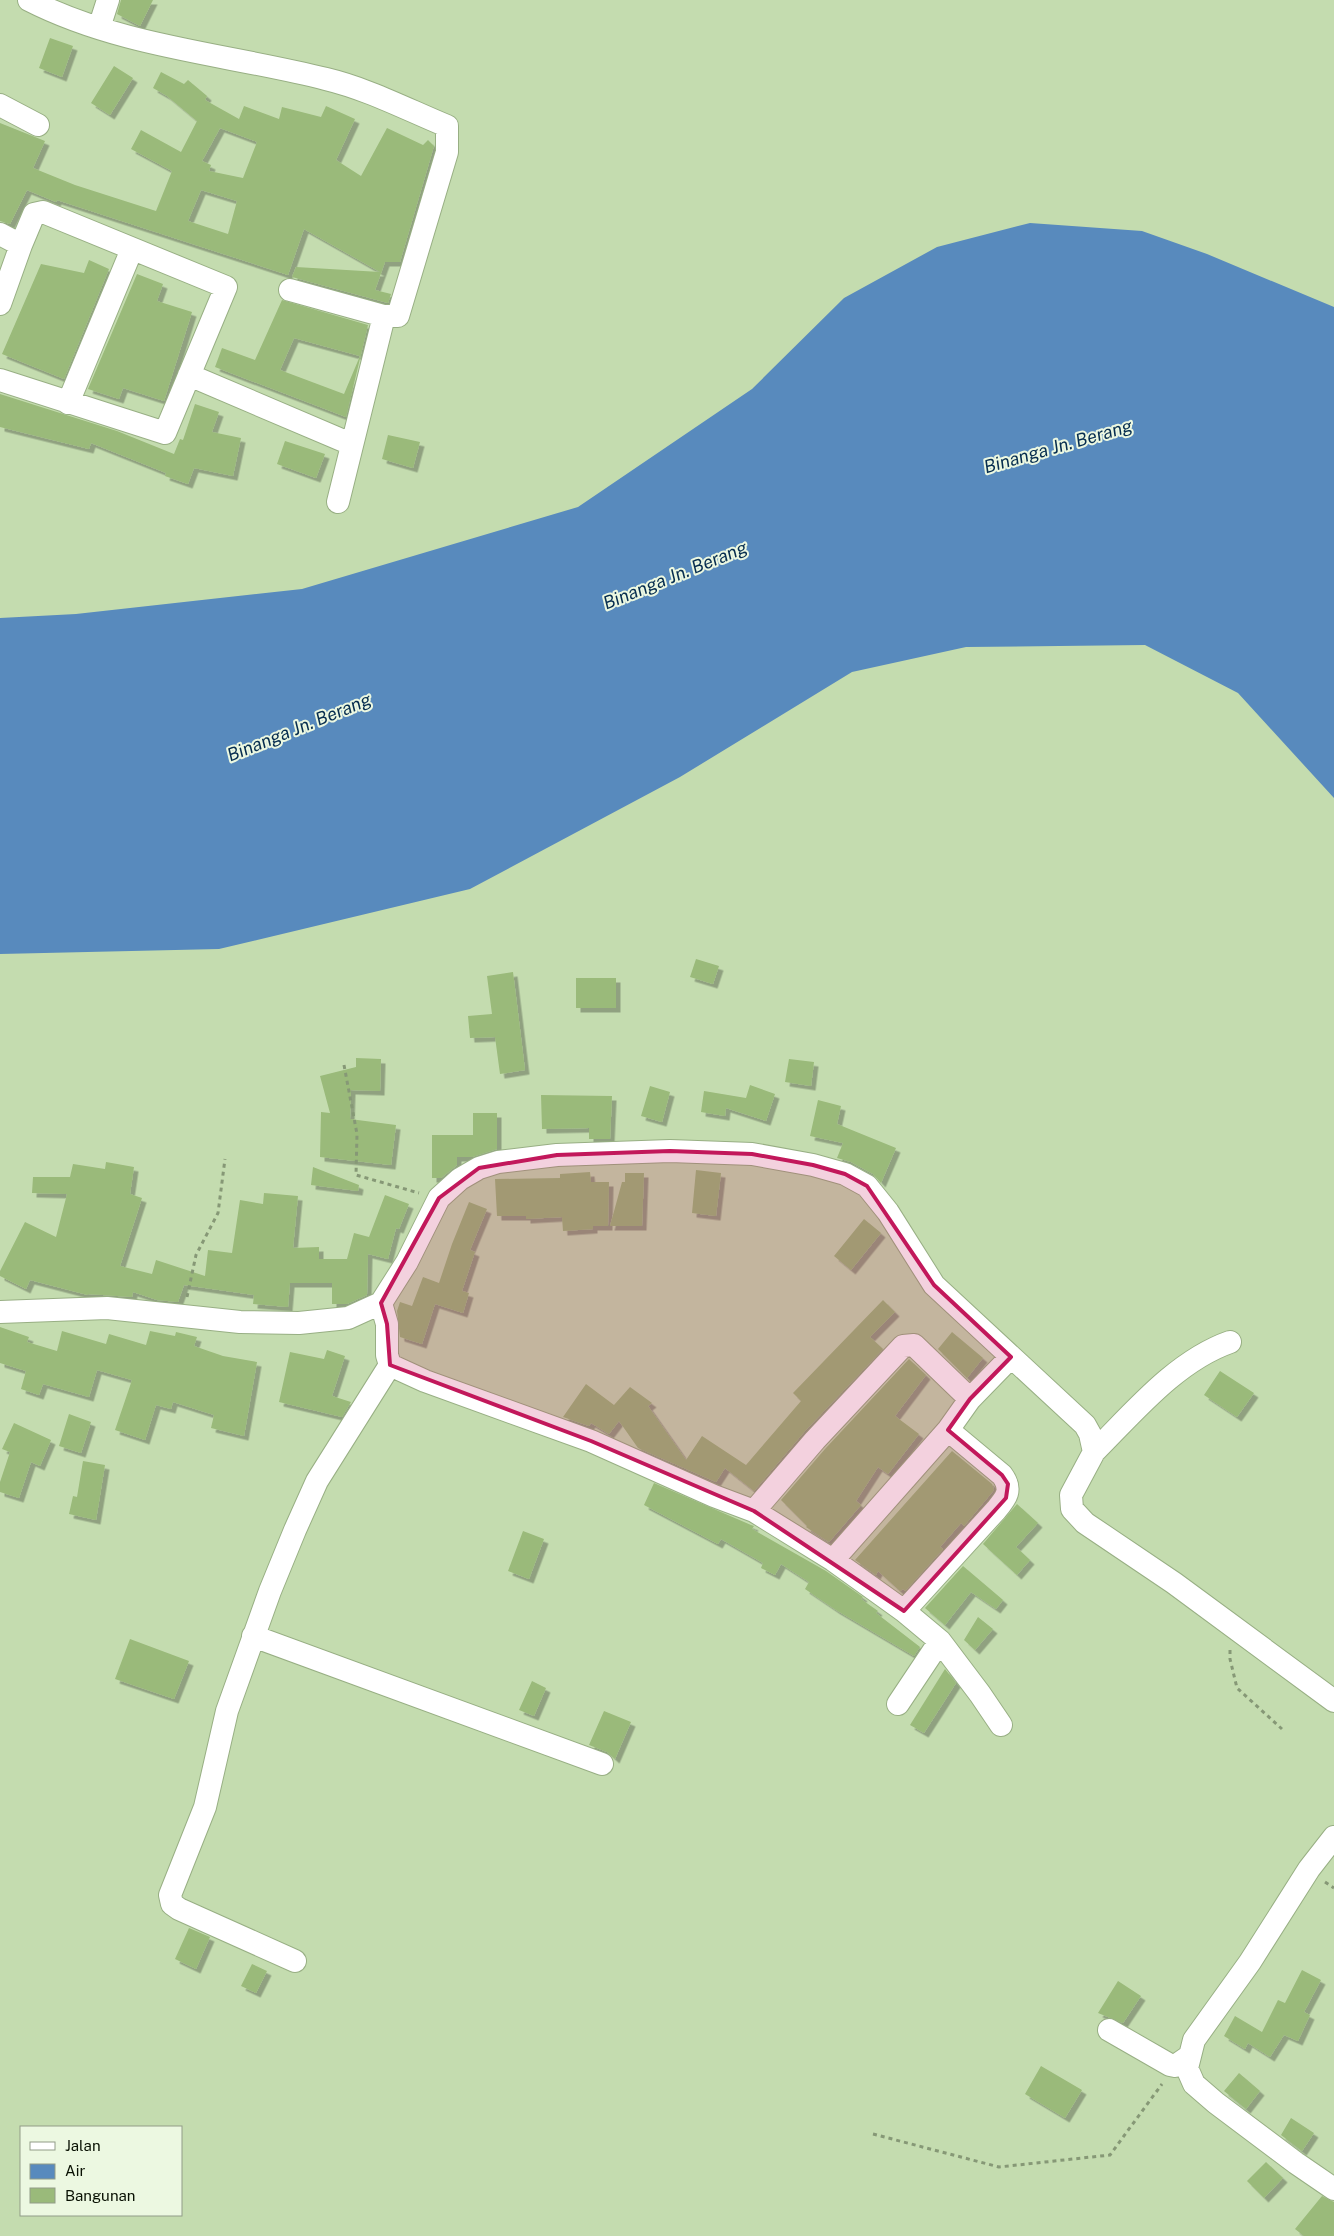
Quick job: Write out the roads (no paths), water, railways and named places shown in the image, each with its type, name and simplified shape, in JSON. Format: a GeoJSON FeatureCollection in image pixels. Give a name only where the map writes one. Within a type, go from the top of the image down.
{"type":"FeatureCollection","features":[{"type":"Feature","properties":{"kind":"street"},"geometry":{"type":"LineString","coordinates":[[29,0],[78,22],[99,28],[215,56],[327,79],[447,126],[447,152],[398,316],[384,316],[290,290]]}},
{"type":"Feature","properties":{"kind":"street"},"geometry":{"type":"LineString","coordinates":[[99,28],[108,0]]}},
{"type":"Feature","properties":{"kind":"street"},"geometry":{"type":"LineString","coordinates":[[0,105],[38,125]]}},
{"type":"Feature","properties":{"kind":"street"},"geometry":{"type":"LineString","coordinates":[[0,304],[34,214],[43,212],[226,287],[165,433],[0,380]]}},
{"type":"Feature","properties":{"kind":"street"},"geometry":{"type":"LineString","coordinates":[[0,234],[21,245]]}},
{"type":"Feature","properties":{"kind":"street"},"geometry":{"type":"LineString","coordinates":[[68,403],[132,249]]}},
{"type":"Feature","properties":{"kind":"street"},"geometry":{"type":"LineString","coordinates":[[338,502],[384,316]]}},
{"type":"Feature","properties":{"kind":"street"},"geometry":{"type":"LineString","coordinates":[[189,375],[351,444]]}},
{"type":"Feature","properties":{"kind":"street"},"geometry":{"type":"LineString","coordinates":[[0,1312],[107,1308],[240,1322],[299,1323],[348,1318],[381,1303],[407,1262],[439,1198],[460,1179],[479,1168],[498,1162],[557,1155],[670,1151],[752,1154],[814,1165],[844,1174],[867,1186],[888,1212],[934,1285],[1085,1425],[1090,1434],[1094,1452]]}},
{"type":"Feature","properties":{"kind":"street"},"geometry":{"type":"LineString","coordinates":[[381,1303],[387,1324],[387,1355],[390,1365],[424,1381],[591,1441],[714,1496],[754,1511],[833,1560],[904,1611],[940,1641],[1001,1725]]}},
{"type":"Feature","properties":{"kind":"street"},"geometry":{"type":"LineString","coordinates":[[1230,1342],[1207,1350],[1184,1368],[1152,1394],[1094,1452],[1071,1495],[1072,1509],[1102,1536],[1174,1583],[1334,1701]]}},
{"type":"Feature","properties":{"kind":"street"},"geometry":{"type":"LineString","coordinates":[[754,1511],[815,1440],[903,1346],[914,1344],[970,1399]]}},
{"type":"Feature","properties":{"kind":"street"},"geometry":{"type":"LineString","coordinates":[[833,1560],[948,1430],[970,1399],[1011,1357]]}},
{"type":"Feature","properties":{"kind":"street"},"geometry":{"type":"LineString","coordinates":[[295,1961],[172,1904],[172,1889],[205,1807],[227,1711],[253,1636],[295,1530],[318,1481],[390,1365]]}},
{"type":"Feature","properties":{"kind":"street"},"geometry":{"type":"LineString","coordinates":[[904,1611],[996,1510],[1008,1492],[1008,1484],[1002,1475],[948,1430]]}},
{"type":"Feature","properties":{"kind":"street"},"geometry":{"type":"LineString","coordinates":[[253,1636],[602,1764]]}},
{"type":"Feature","properties":{"kind":"street"},"geometry":{"type":"LineString","coordinates":[[898,1704],[940,1641]]}},
{"type":"Feature","properties":{"kind":"street"},"geometry":{"type":"LineString","coordinates":[[1182,2061],[1194,2040],[1250,1962],[1309,1869],[1334,1837]]}},
{"type":"Feature","properties":{"kind":"street"},"geometry":{"type":"LineString","coordinates":[[1109,2030],[1163,2063],[1182,2061]]}},
{"type":"Feature","properties":{"kind":"street"},"geometry":{"type":"LineString","coordinates":[[1182,2061],[1194,2084],[1296,2163],[1334,2188]]}},
{"type":"Feature","properties":{"kind":"water","name":"Binanga Jn. Berang"},"geometry":{"type":"Polygon","coordinates":[[[1030,223],[1142,231],[1207,254],[1334,307],[1334,798],[1238,693],[1145,645],[966,647],[852,672],[680,777],[470,889],[219,949],[0,954],[0,618],[76,614],[302,589],[578,507],[752,389],[844,298],[937,247],[1030,223]]]}}]}
